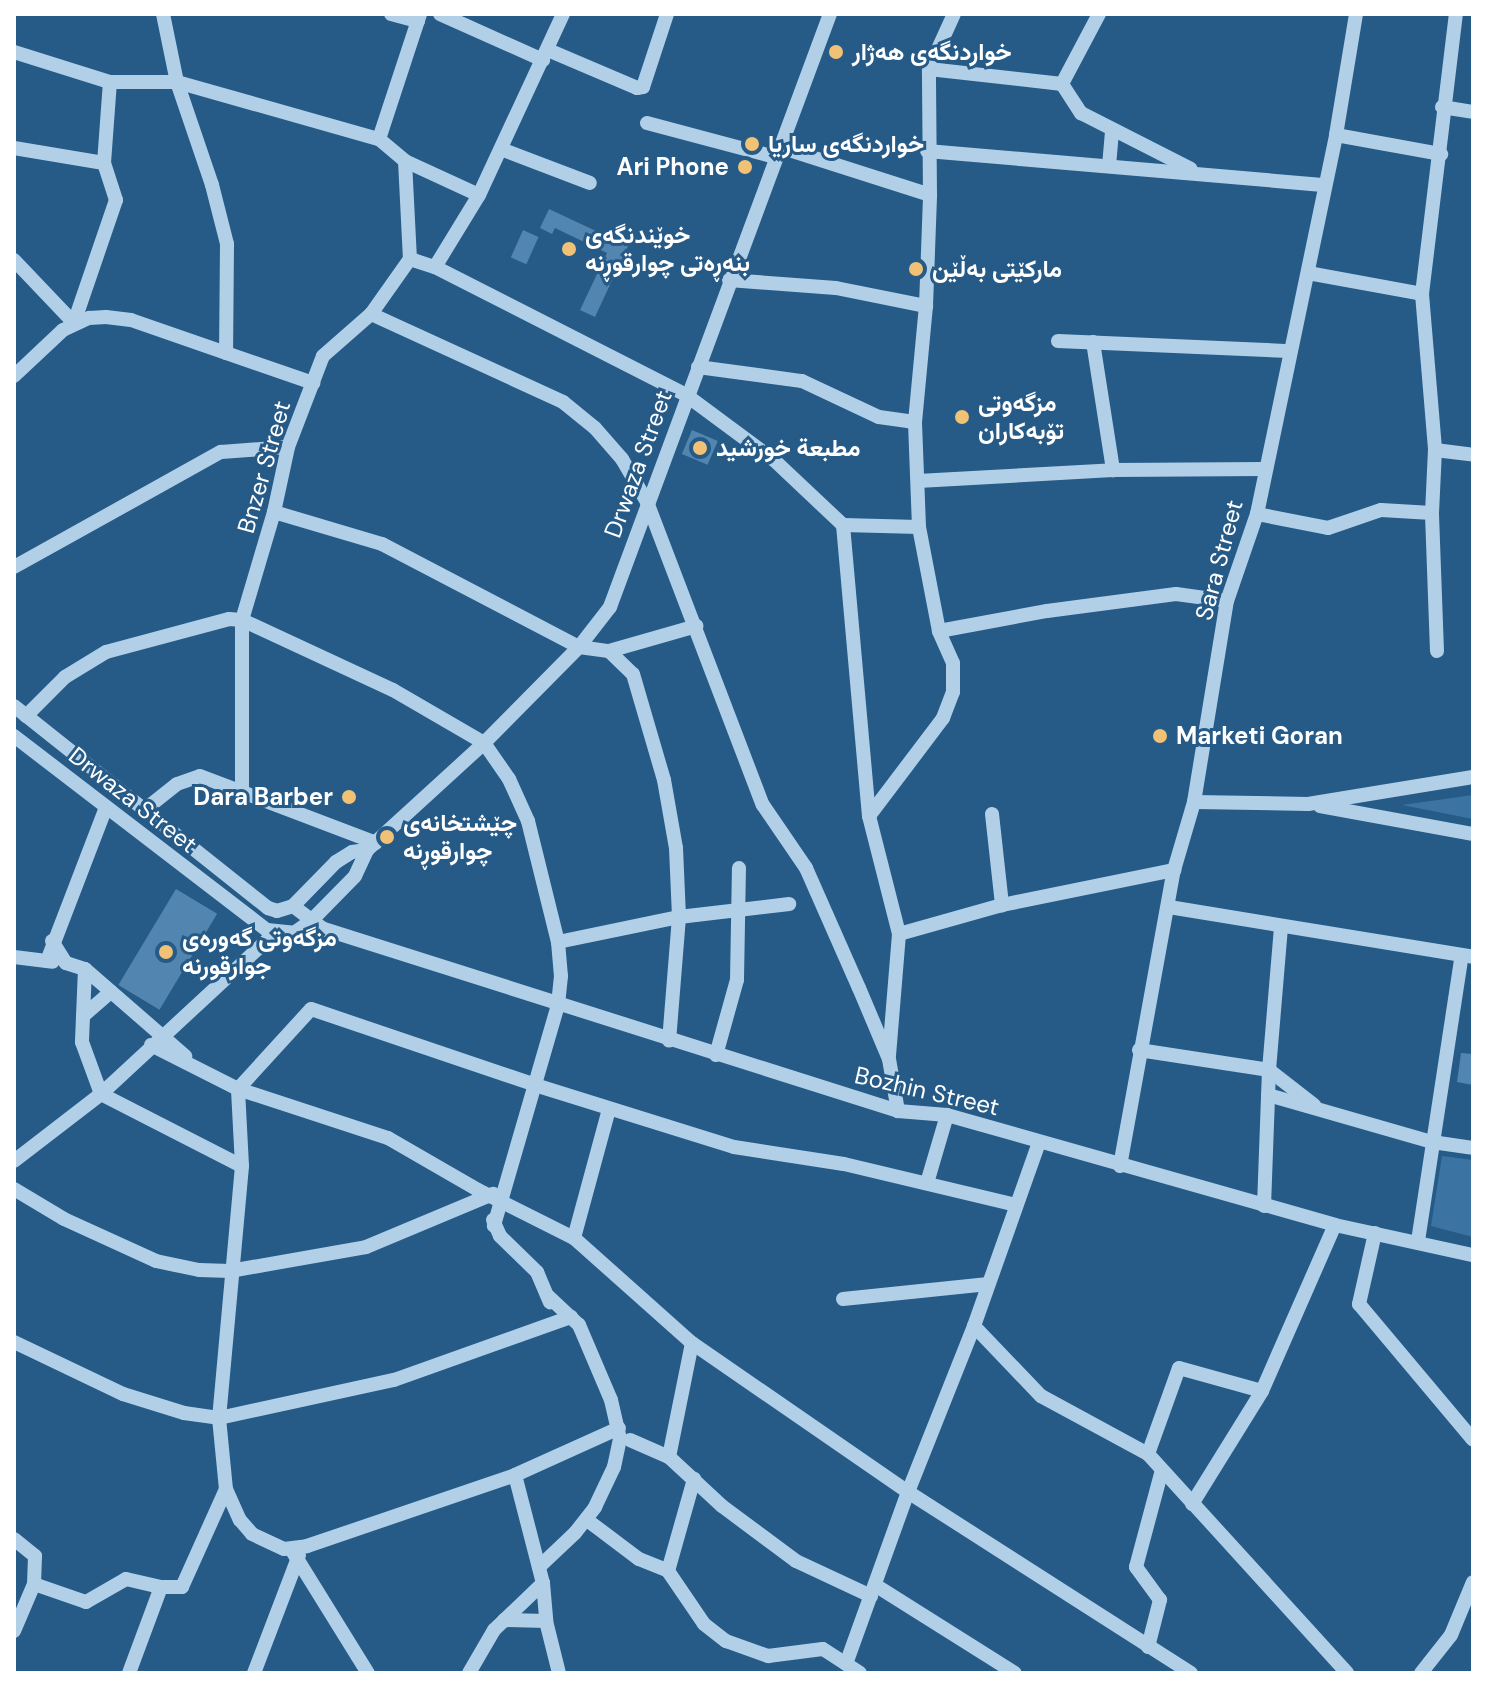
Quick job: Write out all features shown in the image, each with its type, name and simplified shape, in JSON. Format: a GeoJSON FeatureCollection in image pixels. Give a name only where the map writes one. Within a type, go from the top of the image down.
{"type":"FeatureCollection","features":[{"type":"Feature","properties":{"kind":"street"},"geometry":{"type":"LineString","coordinates":[[163,14],[177,82],[212,185],[227,244],[226,353]]}},
{"type":"Feature","properties":{"kind":"street"},"geometry":{"type":"LineString","coordinates":[[379,139],[419,17],[391,14]]}},
{"type":"Feature","properties":{"kind":"street"},"geometry":{"type":"LineString","coordinates":[[440,14],[637,88],[643,87],[667,14]]}},
{"type":"Feature","properties":{"kind":"street"},"geometry":{"type":"LineString","coordinates":[[435,267],[479,195],[563,14]]}},
{"type":"Feature","properties":{"kind":"street","name":"Drwaza Street"},"geometry":{"type":"LineString","coordinates":[[14,736],[275,933],[294,933],[310,922],[355,876],[372,846],[484,743],[579,647],[610,607],[686,395],[830,14]]}},
{"type":"Feature","properties":{"kind":"street"},"geometry":{"type":"LineString","coordinates":[[869,816],[943,718],[953,692],[953,663],[939,631],[919,527],[915,422],[926,306],[930,195],[927,151],[929,69],[954,14]]}},
{"type":"Feature","properties":{"kind":"street"},"geometry":{"type":"LineString","coordinates":[[1062,84],[1099,14]]}},
{"type":"Feature","properties":{"kind":"street","name":"Sara Street"},"geometry":{"type":"LineString","coordinates":[[1120,1166],[1174,870],[1194,802],[1227,601],[1257,514],[1264,469],[1308,273],[1323,185],[1336,135],[1356,14]]}},
{"type":"Feature","properties":{"kind":"street"},"geometry":{"type":"LineString","coordinates":[[1437,651],[1432,513],[1435,450],[1422,294],[1441,154],[1442,107],[1456,14]]}},
{"type":"Feature","properties":{"kind":"street"},"geometry":{"type":"LineString","coordinates":[[14,52],[110,82],[177,82],[379,139],[405,161],[479,195]]}},
{"type":"Feature","properties":{"kind":"street"},"geometry":{"type":"LineString","coordinates":[[929,69],[1062,84]]}},
{"type":"Feature","properties":{"kind":"street"},"geometry":{"type":"LineString","coordinates":[[74,323],[116,200],[104,163],[110,82]]}},
{"type":"Feature","properties":{"kind":"street"},"geometry":{"type":"LineString","coordinates":[[1062,84],[1081,113],[1199,173]]}},
{"type":"Feature","properties":{"kind":"street"},"geometry":{"type":"LineString","coordinates":[[1442,107],[1473,112]]}},
{"type":"Feature","properties":{"kind":"street"},"geometry":{"type":"LineString","coordinates":[[647,123],[777,152],[930,195]]}},
{"type":"Feature","properties":{"kind":"street"},"geometry":{"type":"LineString","coordinates":[[1109,166],[1112,129]]}},
{"type":"Feature","properties":{"kind":"street"},"geometry":{"type":"LineString","coordinates":[[1336,135],[1441,154]]}},
{"type":"Feature","properties":{"kind":"street"},"geometry":{"type":"LineString","coordinates":[[14,148],[104,163]]}},
{"type":"Feature","properties":{"kind":"street"},"geometry":{"type":"LineString","coordinates":[[501,149],[590,183]]}},
{"type":"Feature","properties":{"kind":"street"},"geometry":{"type":"LineString","coordinates":[[927,151],[1323,185]]}},
{"type":"Feature","properties":{"kind":"street"},"geometry":{"type":"LineString","coordinates":[[405,161],[410,259],[435,267],[686,395],[774,460],[843,525],[869,816],[899,934],[889,1059]]}},
{"type":"Feature","properties":{"kind":"street","name":"Bnzer Street"},"geometry":{"type":"LineString","coordinates":[[242,792],[242,620],[274,512],[288,447],[323,356],[371,314],[410,259]]}},
{"type":"Feature","properties":{"kind":"street"},"geometry":{"type":"LineString","coordinates":[[14,260],[74,323]]}},
{"type":"Feature","properties":{"kind":"street"},"geometry":{"type":"LineString","coordinates":[[1308,273],[1422,294]]}},
{"type":"Feature","properties":{"kind":"street"},"geometry":{"type":"LineString","coordinates":[[729,280],[836,288],[926,306]]}},
{"type":"Feature","properties":{"kind":"street"},"geometry":{"type":"LineString","coordinates":[[371,314],[563,402],[595,428],[622,459],[647,502],[763,805],[806,868],[889,1059],[898,1111]]}},
{"type":"Feature","properties":{"kind":"street"},"geometry":{"type":"LineString","coordinates":[[14,376],[74,323],[97,316],[123,319],[313,383]]}},
{"type":"Feature","properties":{"kind":"street"},"geometry":{"type":"LineString","coordinates":[[1058,341],[1290,351]]}},
{"type":"Feature","properties":{"kind":"street"},"geometry":{"type":"LineString","coordinates":[[1093,342],[1113,470]]}},
{"type":"Feature","properties":{"kind":"street"},"geometry":{"type":"LineString","coordinates":[[698,367],[802,381],[879,417],[915,422]]}},
{"type":"Feature","properties":{"kind":"street"},"geometry":{"type":"LineString","coordinates":[[14,567],[221,452],[288,447]]}},
{"type":"Feature","properties":{"kind":"street"},"geometry":{"type":"LineString","coordinates":[[1435,450],[1473,455]]}},
{"type":"Feature","properties":{"kind":"street"},"geometry":{"type":"LineString","coordinates":[[918,481],[1113,470],[1264,469]]}},
{"type":"Feature","properties":{"kind":"street"},"geometry":{"type":"LineString","coordinates":[[1257,514],[1328,528],[1381,510],[1432,513]]}},
{"type":"Feature","properties":{"kind":"street"},"geometry":{"type":"LineString","coordinates":[[274,512],[382,544],[579,647],[609,651],[696,626]]}},
{"type":"Feature","properties":{"kind":"street"},"geometry":{"type":"LineString","coordinates":[[843,525],[919,527]]}},
{"type":"Feature","properties":{"kind":"street"},"geometry":{"type":"LineString","coordinates":[[939,631],[1047,611],[1176,594],[1227,601]]}},
{"type":"Feature","properties":{"kind":"street"},"geometry":{"type":"LineString","coordinates":[[26,716],[65,677],[106,652],[218,622],[242,620],[406,696],[484,743],[509,779],[528,821],[558,942],[558,1005],[498,1195],[494,1226],[500,1236],[533,1266],[564,1319],[585,1337],[623,1436],[609,1480],[587,1520],[539,1567]]}},
{"type":"Feature","properties":{"kind":"street"},"geometry":{"type":"LineString","coordinates":[[609,651],[633,674],[664,780],[676,848],[679,917],[669,1041]]}},
{"type":"Feature","properties":{"kind":"street","name":"Drwaza Street"},"geometry":{"type":"LineString","coordinates":[[14,706],[262,904],[277,911],[293,906],[336,862],[352,852],[372,846]]}},
{"type":"Feature","properties":{"kind":"street"},"geometry":{"type":"LineString","coordinates":[[1308,804],[1473,777]]}},
{"type":"Feature","properties":{"kind":"street"},"geometry":{"type":"LineString","coordinates":[[143,811],[188,778],[210,779],[372,846]]}},
{"type":"Feature","properties":{"kind":"street"},"geometry":{"type":"LineString","coordinates":[[1194,802],[1308,804],[1473,834]]}},
{"type":"Feature","properties":{"kind":"street"},"geometry":{"type":"LineString","coordinates":[[47,961],[52,941],[106,807]]}},
{"type":"Feature","properties":{"kind":"street"},"geometry":{"type":"LineString","coordinates":[[992,814],[1002,905]]}},
{"type":"Feature","properties":{"kind":"street"},"geometry":{"type":"LineString","coordinates":[[716,1055],[737,980],[739,868]]}},
{"type":"Feature","properties":{"kind":"street"},"geometry":{"type":"LineString","coordinates":[[899,934],[1002,905],[1174,870]]}},
{"type":"Feature","properties":{"kind":"street"},"geometry":{"type":"LineString","coordinates":[[558,942],[679,917],[789,904]]}},
{"type":"Feature","properties":{"kind":"street","name":"Bozhin Street"},"geometry":{"type":"LineString","coordinates":[[293,906],[310,922],[669,1041],[898,1111],[947,1115],[1335,1225],[1473,1255]]}},
{"type":"Feature","properties":{"kind":"street"},"geometry":{"type":"LineString","coordinates":[[1169,907],[1468,956],[1432,1142],[1418,1241]]}},
{"type":"Feature","properties":{"kind":"street"},"geometry":{"type":"LineString","coordinates":[[1264,1206],[1269,1070],[1281,926]]}},
{"type":"Feature","properties":{"kind":"street"},"geometry":{"type":"LineString","coordinates":[[14,1161],[101,1094],[275,933]]}},
{"type":"Feature","properties":{"kind":"street"},"geometry":{"type":"LineString","coordinates":[[52,941],[66,963]]}},
{"type":"Feature","properties":{"kind":"street"},"geometry":{"type":"LineString","coordinates":[[14,957],[66,963],[85,969],[156,1040],[201,1070],[238,1089],[388,1138],[574,1238],[692,1343],[908,1492],[1191,1673]]}},
{"type":"Feature","properties":{"kind":"street"},"geometry":{"type":"LineString","coordinates":[[85,969],[82,1042],[101,1094],[242,1166]]}},
{"type":"Feature","properties":{"kind":"street"},"geometry":{"type":"LineString","coordinates":[[83,1016],[111,992]]}},
{"type":"Feature","properties":{"kind":"street"},"geometry":{"type":"LineString","coordinates":[[1015,1673],[873,1591],[796,1561],[722,1506],[694,1479],[670,1449],[623,1436],[595,1439],[515,1475],[297,1552],[268,1544],[245,1528],[226,1489],[219,1418],[230,1271],[242,1166],[238,1089],[311,1009],[535,1085],[734,1147],[844,1164],[1016,1205]]}},
{"type":"Feature","properties":{"kind":"street"},"geometry":{"type":"LineString","coordinates":[[1139,1050],[1269,1070],[1320,1110]]}},
{"type":"Feature","properties":{"kind":"street"},"geometry":{"type":"LineString","coordinates":[[1268,1095],[1432,1142],[1473,1148]]}},
{"type":"Feature","properties":{"kind":"street"},"geometry":{"type":"LineString","coordinates":[[574,1238],[609,1109]]}},
{"type":"Feature","properties":{"kind":"street"},"geometry":{"type":"LineString","coordinates":[[927,1183],[947,1115]]}},
{"type":"Feature","properties":{"kind":"street"},"geometry":{"type":"LineString","coordinates":[[846,1664],[908,1492],[974,1326],[1039,1142]]}},
{"type":"Feature","properties":{"kind":"street"},"geometry":{"type":"LineString","coordinates":[[14,1189],[64,1219],[144,1257],[199,1270],[230,1271],[366,1247],[498,1195]]}},
{"type":"Feature","properties":{"kind":"street"},"geometry":{"type":"LineString","coordinates":[[1192,1504],[1262,1391],[1335,1225]]}},
{"type":"Feature","properties":{"kind":"street"},"geometry":{"type":"LineString","coordinates":[[1375,1233],[1359,1304],[1473,1440]]}},
{"type":"Feature","properties":{"kind":"street"},"geometry":{"type":"LineString","coordinates":[[843,1299],[988,1284]]}},
{"type":"Feature","properties":{"kind":"street"},"geometry":{"type":"LineString","coordinates":[[14,1342],[123,1394],[184,1413],[219,1418],[394,1380],[564,1319]]}},
{"type":"Feature","properties":{"kind":"street"},"geometry":{"type":"LineString","coordinates":[[974,1326],[1041,1396],[1148,1454],[1347,1673]]}},
{"type":"Feature","properties":{"kind":"street"},"geometry":{"type":"LineString","coordinates":[[670,1449],[692,1343]]}},
{"type":"Feature","properties":{"kind":"street"},"geometry":{"type":"LineString","coordinates":[[1148,1454],[1179,1368],[1262,1391]]}},
{"type":"Feature","properties":{"kind":"street"},"geometry":{"type":"LineString","coordinates":[[1148,1647],[1160,1600],[1136,1567],[1162,1470]]}},
{"type":"Feature","properties":{"kind":"street"},"geometry":{"type":"LineString","coordinates":[[515,1475],[543,1583],[546,1621],[559,1673]]}},
{"type":"Feature","properties":{"kind":"street"},"geometry":{"type":"LineString","coordinates":[[668,1571],[694,1479]]}},
{"type":"Feature","properties":{"kind":"street"},"geometry":{"type":"LineString","coordinates":[[34,1584],[86,1602],[126,1579],[161,1587],[182,1587],[226,1489]]}},
{"type":"Feature","properties":{"kind":"street"},"geometry":{"type":"LineString","coordinates":[[587,1520],[639,1559],[668,1571],[704,1624],[735,1646],[768,1656],[823,1649],[860,1673]]}},
{"type":"Feature","properties":{"kind":"street"},"geometry":{"type":"LineString","coordinates":[[14,1539],[35,1556],[34,1584],[14,1631]]}},
{"type":"Feature","properties":{"kind":"street"},"geometry":{"type":"LineString","coordinates":[[254,1673],[297,1552]]}},
{"type":"Feature","properties":{"kind":"street"},"geometry":{"type":"LineString","coordinates":[[297,1552],[368,1673]]}},
{"type":"Feature","properties":{"kind":"street"},"geometry":{"type":"LineString","coordinates":[[1421,1673],[1456,1626],[1473,1582]]}},
{"type":"Feature","properties":{"kind":"street"},"geometry":{"type":"LineString","coordinates":[[469,1673],[478,1652],[504,1620],[543,1583]]}},
{"type":"Feature","properties":{"kind":"street"},"geometry":{"type":"LineString","coordinates":[[129,1673],[161,1587]]}},
{"type":"Feature","properties":{"kind":"street"},"geometry":{"type":"LineString","coordinates":[[504,1620],[546,1621]]}},
{"type":"Feature","properties":{"kind":"shaded area"},"geometry":{"type":"Polygon","coordinates":[[[1473,795],[1473,819],[1402,805],[1473,795]]]}},
{"type":"Feature","properties":{"kind":"shaded area"},"geometry":{"type":"Polygon","coordinates":[[[1442,1156],[1473,1160],[1473,1237],[1431,1226],[1442,1156]]]}},
{"type":"Feature","properties":{"kind":"building"},"geometry":{"type":"Polygon","coordinates":[[[549,209],[628,246],[595,317],[580,310],[607,253],[555,228],[552,234],[540,228],[549,209]]]}},
{"type":"Feature","properties":{"kind":"building"},"geometry":{"type":"Polygon","coordinates":[[[523,230],[539,237],[526,264],[511,257],[523,230]]]}},
{"type":"Feature","properties":{"kind":"building","name":"مطبعة خورشيد"},"geometry":{"type":"Polygon","coordinates":[[[692,430],[718,441],[708,465],[682,454],[692,430]]]}},
{"type":"Feature","properties":{"kind":"building","name":"مزگەوتی گەورەی جوارقورنە"},"geometry":{"type":"Polygon","coordinates":[[[176,889],[217,914],[159,1010],[118,985],[176,889]]]}},
{"type":"Feature","properties":{"kind":"building"},"geometry":{"type":"Polygon","coordinates":[[[1461,1053],[1473,1054],[1473,1085],[1457,1082],[1461,1053]]]}},
{"type":"Feature","properties":{"kind":"place","name":"خواردنگەی هەژار"},"geometry":{"type":"Point","coordinates":[836,52]}},
{"type":"Feature","properties":{"kind":"place","name":"خواردنگەی ساریا"},"geometry":{"type":"Point","coordinates":[752,144]}},
{"type":"Feature","properties":{"kind":"place","name":"Ari Phone"},"geometry":{"type":"Point","coordinates":[745,167]}},
{"type":"Feature","properties":{"kind":"place","name":"خوێندنگەی بنەڕەتی چوارقوڕنە"},"geometry":{"type":"Point","coordinates":[569,249]}},
{"type":"Feature","properties":{"kind":"place","name":"مارکێتی بەڵێن"},"geometry":{"type":"Point","coordinates":[916,269]}},
{"type":"Feature","properties":{"kind":"place","name":"مزگەوتی تۆبەکاران"},"geometry":{"type":"Point","coordinates":[962,417]}},
{"type":"Feature","properties":{"kind":"place","name":"مطبعة خورشيد"},"geometry":{"type":"Point","coordinates":[700,448]}},
{"type":"Feature","properties":{"kind":"place","name":"Marketi Goran"},"geometry":{"type":"Point","coordinates":[1160,736]}},
{"type":"Feature","properties":{"kind":"place","name":"Dara Barber"},"geometry":{"type":"Point","coordinates":[349,797]}},
{"type":"Feature","properties":{"kind":"place","name":"چێشتخانەی چوارقوڕنە"},"geometry":{"type":"Point","coordinates":[387,837]}},
{"type":"Feature","properties":{"kind":"place","name":"مزگەوتی گەورەی جوارقورنە"},"geometry":{"type":"Point","coordinates":[166,952]}}]}
